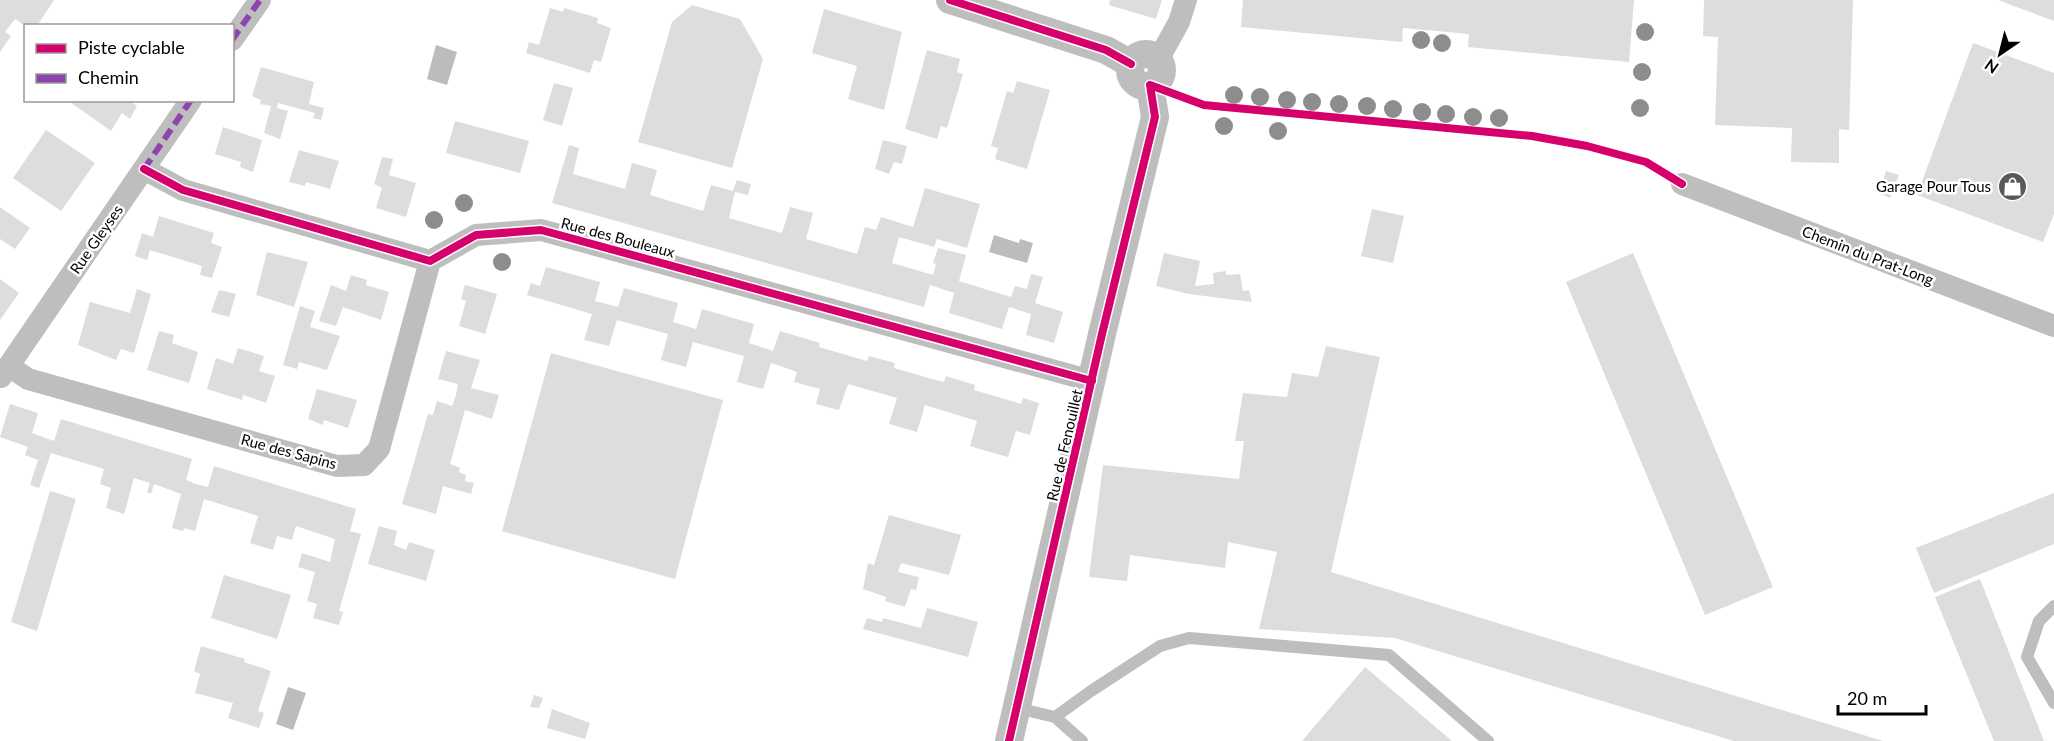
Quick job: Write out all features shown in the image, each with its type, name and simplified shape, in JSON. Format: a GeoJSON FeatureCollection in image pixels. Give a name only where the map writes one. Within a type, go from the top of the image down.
{"type":"FeatureCollection","features":[{"type":"Feature","properties":{"kind":"street"},"geometry":{"type":"LineString","coordinates":[[234,37],[260,0]]}},
{"type":"Feature","properties":{"kind":"street"},"geometry":{"type":"LineString","coordinates":[[951,0],[1106,50],[1146,70],[1179,22],[1185,0]]}},
{"type":"Feature","properties":{"kind":"street","name":"Rue de Fenouillet"},"geometry":{"type":"LineString","coordinates":[[1009,741],[1155,117],[1146,70]]}},
{"type":"Feature","properties":{"kind":"street","name":"Rue Gleyses"},"geometry":{"type":"LineString","coordinates":[[4,372],[190,102]]}},
{"type":"Feature","properties":{"kind":"street"},"geometry":{"type":"LineString","coordinates":[[144,169],[183,190],[430,261]]}},
{"type":"Feature","properties":{"kind":"street","name":"Chemin du Prat-Long"},"geometry":{"type":"LineString","coordinates":[[1682,184],[2054,326]]}},
{"type":"Feature","properties":{"kind":"street","name":"Rue des Bouleaux"},"geometry":{"type":"LineString","coordinates":[[430,261],[476,235],[541,230],[1092,381]]}},
{"type":"Feature","properties":{"kind":"street","name":"Rue des Sapins"},"geometry":{"type":"LineString","coordinates":[[4,372],[337,466],[364,465],[379,449],[430,261]]}},
{"type":"Feature","properties":{"kind":"lane"},"geometry":{"type":"LineString","coordinates":[[2054,606],[2040,621],[2027,657],[2054,703]]}},
{"type":"Feature","properties":{"kind":"lane"},"geometry":{"type":"LineString","coordinates":[[1055,717],[1160,646],[1189,638],[1389,655],[1488,741]]}},
{"type":"Feature","properties":{"kind":"lane"},"geometry":{"type":"LineString","coordinates":[[1017,708],[1055,717],[1082,741]]}},
{"type":"Feature","properties":{"kind":"shaded area"},"geometry":{"type":"Polygon","coordinates":[[[436,45],[457,52],[447,85],[427,79],[436,45]]]}},
{"type":"Feature","properties":{"kind":"shaded area"},"geometry":{"type":"Polygon","coordinates":[[[994,235],[1019,243],[1020,239],[1033,243],[1027,263],[989,252],[994,235]]]}},
{"type":"Feature","properties":{"kind":"shaded area"},"geometry":{"type":"Polygon","coordinates":[[[288,687],[306,693],[293,730],[276,724],[288,687]]]}},
{"type":"Feature","properties":{"kind":"building"},"geometry":{"type":"Polygon","coordinates":[[[0,0],[54,0],[38,24],[24,25],[15,19],[5,32],[11,36],[0,52],[0,0]]]}},
{"type":"Feature","properties":{"kind":"building"},"geometry":{"type":"Polygon","coordinates":[[[1110,0],[1162,0],[1156,19],[1109,5],[1110,0]]]}},
{"type":"Feature","properties":{"kind":"building"},"geometry":{"type":"Polygon","coordinates":[[[1243,0],[1634,0],[1629,62],[1468,47],[1469,34],[1403,28],[1402,42],[1241,27],[1243,0]]]}},
{"type":"Feature","properties":{"kind":"building"},"geometry":{"type":"Polygon","coordinates":[[[1704,0],[1853,0],[1849,130],[1839,129],[1839,163],[1791,162],[1792,128],[1715,125],[1718,37],[1703,36],[1704,0]]]}},
{"type":"Feature","properties":{"kind":"building"},"geometry":{"type":"Polygon","coordinates":[[[1998,0],[2054,0],[2054,21],[1998,0]]]}},
{"type":"Feature","properties":{"kind":"building"},"geometry":{"type":"Polygon","coordinates":[[[692,5],[740,19],[763,59],[732,168],[638,142],[672,22],[692,5]]]}},
{"type":"Feature","properties":{"kind":"building"},"geometry":{"type":"Polygon","coordinates":[[[550,8],[563,12],[564,8],[598,18],[597,23],[611,28],[601,62],[594,60],[590,73],[526,53],[529,42],[539,45],[550,8]]]}},
{"type":"Feature","properties":{"kind":"building"},"geometry":{"type":"Polygon","coordinates":[[[824,9],[902,32],[884,110],[848,99],[857,66],[812,53],[824,9]]]}},
{"type":"Feature","properties":{"kind":"building"},"geometry":{"type":"Polygon","coordinates":[[[1973,43],[2054,73],[2054,214],[2043,242],[1917,195],[1973,43]]]}},
{"type":"Feature","properties":{"kind":"building"},"geometry":{"type":"Polygon","coordinates":[[[927,50],[960,59],[957,72],[963,74],[947,128],[941,126],[937,139],[905,129],[927,50]]]}},
{"type":"Feature","properties":{"kind":"building"},"geometry":{"type":"Polygon","coordinates":[[[261,67],[314,82],[309,104],[324,108],[321,120],[313,118],[315,113],[278,103],[277,108],[288,111],[280,139],[264,133],[271,106],[260,104],[261,100],[252,96],[261,67]]]}},
{"type":"Feature","properties":{"kind":"building"},"geometry":{"type":"Polygon","coordinates":[[[1017,81],[1050,90],[1027,169],[995,159],[998,148],[991,146],[1007,91],[1013,93],[1017,81]]]}},
{"type":"Feature","properties":{"kind":"building"},"geometry":{"type":"Polygon","coordinates":[[[554,83],[573,88],[562,126],[543,120],[554,83]]]}},
{"type":"Feature","properties":{"kind":"building"},"geometry":{"type":"Polygon","coordinates":[[[70,102],[131,102],[137,106],[130,119],[122,113],[111,131],[70,102]]]}},
{"type":"Feature","properties":{"kind":"building"},"geometry":{"type":"Polygon","coordinates":[[[455,121],[529,141],[520,173],[446,153],[455,121]]]}},
{"type":"Feature","properties":{"kind":"building"},"geometry":{"type":"Polygon","coordinates":[[[223,127],[262,140],[253,172],[240,167],[241,162],[215,154],[223,127]]]}},
{"type":"Feature","properties":{"kind":"building"},"geometry":{"type":"Polygon","coordinates":[[[46,130],[95,163],[61,211],[13,178],[46,130]]]}},
{"type":"Feature","properties":{"kind":"building"},"geometry":{"type":"Polygon","coordinates":[[[883,140],[907,146],[902,164],[894,162],[889,174],[875,169],[883,140]]]}},
{"type":"Feature","properties":{"kind":"building"},"geometry":{"type":"Polygon","coordinates":[[[569,145],[579,148],[573,174],[625,189],[632,163],[657,170],[650,195],[703,211],[711,185],[733,191],[737,180],[751,184],[748,195],[735,192],[729,218],[782,233],[790,207],[813,213],[806,239],[857,254],[865,227],[876,230],[881,217],[913,227],[925,188],[980,204],[967,248],[937,239],[934,247],[899,237],[892,263],[933,275],[936,264],[933,263],[938,248],[966,255],[959,281],[1011,297],[1015,286],[1027,289],[1031,274],[1043,277],[1035,303],[1063,312],[1054,343],[1026,335],[1031,314],[1009,307],[1002,329],[949,313],[954,293],[930,285],[924,307],[552,203],[569,145]]]}},
{"type":"Feature","properties":{"kind":"building"},"geometry":{"type":"Polygon","coordinates":[[[299,150],[339,161],[330,189],[306,182],[305,186],[289,182],[299,150]]]}},
{"type":"Feature","properties":{"kind":"building"},"geometry":{"type":"Polygon","coordinates":[[[382,157],[393,159],[389,175],[416,183],[406,217],[376,208],[382,188],[374,184],[382,157]]]}},
{"type":"Feature","properties":{"kind":"building"},"geometry":{"type":"Polygon","coordinates":[[[1886,171],[1899,175],[1890,198],[1879,193],[1886,171]]]}},
{"type":"Feature","properties":{"kind":"building"},"geometry":{"type":"Polygon","coordinates":[[[0,207],[30,228],[15,249],[0,239],[0,207]]]}},
{"type":"Feature","properties":{"kind":"building"},"geometry":{"type":"Polygon","coordinates":[[[1372,209],[1404,216],[1393,263],[1361,256],[1372,209]]]}},
{"type":"Feature","properties":{"kind":"building"},"geometry":{"type":"Polygon","coordinates":[[[159,216],[214,233],[211,243],[222,247],[212,278],[200,275],[202,266],[150,250],[147,260],[135,256],[142,233],[153,237],[159,216]]]}},
{"type":"Feature","properties":{"kind":"building"},"geometry":{"type":"Polygon","coordinates":[[[267,252],[308,262],[294,307],[256,295],[267,252]]]}},
{"type":"Feature","properties":{"kind":"building"},"geometry":{"type":"Polygon","coordinates":[[[1164,253],[1200,261],[1195,286],[1214,284],[1213,273],[1226,271],[1226,275],[1240,274],[1243,291],[1249,290],[1252,302],[1189,294],[1156,286],[1164,253]]]}},
{"type":"Feature","properties":{"kind":"building"},"geometry":{"type":"Polygon","coordinates":[[[1633,253],[1773,587],[1705,615],[1566,282],[1633,253]]]}},
{"type":"Feature","properties":{"kind":"building"},"geometry":{"type":"Polygon","coordinates":[[[546,267],[600,282],[595,301],[618,307],[624,288],[678,303],[673,322],[696,329],[702,309],[754,324],[749,343],[773,351],[780,331],[820,343],[819,347],[867,361],[869,356],[895,363],[894,368],[932,379],[944,382],[946,376],[975,385],[974,390],[1021,404],[1023,398],[1039,403],[1030,435],[1016,431],[1008,457],[970,446],[977,421],[925,405],[917,432],[889,424],[897,398],[848,384],[839,410],[816,404],[820,389],[794,382],[797,372],[771,363],[763,389],[737,382],[744,356],[693,342],[686,367],[661,360],[668,334],[617,320],[609,346],[584,340],[592,314],[527,295],[531,283],[540,286],[546,267]]]}},
{"type":"Feature","properties":{"kind":"building"},"geometry":{"type":"Polygon","coordinates":[[[351,275],[367,280],[366,285],[389,292],[381,320],[343,307],[336,326],[319,321],[331,285],[346,291],[351,275]]]}},
{"type":"Feature","properties":{"kind":"building"},"geometry":{"type":"Polygon","coordinates":[[[0,279],[19,293],[0,320],[0,279]]]}},
{"type":"Feature","properties":{"kind":"building"},"geometry":{"type":"Polygon","coordinates":[[[465,285],[497,294],[485,334],[459,326],[466,301],[461,299],[465,285]]]}},
{"type":"Feature","properties":{"kind":"building"},"geometry":{"type":"Polygon","coordinates":[[[137,289],[151,294],[134,353],[121,349],[116,360],[78,345],[90,302],[130,313],[137,289]]]}},
{"type":"Feature","properties":{"kind":"building"},"geometry":{"type":"Polygon","coordinates":[[[219,290],[236,294],[229,317],[211,312],[219,290]]]}},
{"type":"Feature","properties":{"kind":"building"},"geometry":{"type":"Polygon","coordinates":[[[300,306],[315,311],[310,327],[340,336],[327,370],[299,362],[297,369],[283,365],[300,306]]]}},
{"type":"Feature","properties":{"kind":"building"},"geometry":{"type":"Polygon","coordinates":[[[159,331],[174,335],[172,343],[198,352],[189,383],[147,370],[159,331]]]}},
{"type":"Feature","properties":{"kind":"building"},"geometry":{"type":"Polygon","coordinates":[[[1326,346],[1380,357],[1331,572],[1883,741],[1734,741],[1395,638],[1259,629],[1277,552],[1228,542],[1225,568],[1130,555],[1127,581],[1089,577],[1103,465],[1239,479],[1244,441],[1235,441],[1243,393],[1287,397],[1292,373],[1318,377],[1326,346]]]}},
{"type":"Feature","properties":{"kind":"building"},"geometry":{"type":"Polygon","coordinates":[[[238,348],[264,356],[259,371],[275,376],[266,403],[243,395],[242,400],[207,389],[216,358],[233,364],[238,348]]]}},
{"type":"Feature","properties":{"kind":"building"},"geometry":{"type":"Polygon","coordinates":[[[446,351],[480,360],[471,388],[499,395],[492,419],[465,410],[450,464],[460,468],[459,472],[466,475],[465,481],[474,483],[471,494],[443,486],[436,514],[402,504],[428,414],[433,415],[437,401],[452,406],[456,395],[458,384],[438,379],[446,351]]]}},
{"type":"Feature","properties":{"kind":"building"},"geometry":{"type":"Polygon","coordinates":[[[551,353],[723,400],[675,579],[502,531],[551,353]]]}},
{"type":"Feature","properties":{"kind":"building"},"geometry":{"type":"Polygon","coordinates":[[[317,389],[357,400],[348,428],[324,420],[323,425],[308,419],[317,389]]]}},
{"type":"Feature","properties":{"kind":"building"},"geometry":{"type":"Polygon","coordinates":[[[10,404],[38,413],[32,433],[54,441],[61,419],[192,459],[186,480],[196,484],[208,487],[214,466],[356,509],[350,531],[361,534],[339,611],[343,612],[339,625],[313,618],[317,604],[307,601],[315,572],[298,567],[302,553],[330,562],[335,539],[296,526],[292,540],[277,536],[273,550],[250,543],[258,516],[204,499],[195,531],[172,528],[181,494],[154,484],[151,494],[147,492],[150,483],[134,478],[124,514],[106,508],[111,488],[100,484],[104,469],[51,453],[39,488],[30,485],[38,460],[25,455],[28,447],[0,437],[10,404]]]}},
{"type":"Feature","properties":{"kind":"building"},"geometry":{"type":"Polygon","coordinates":[[[50,491],[76,499],[37,631],[11,622],[50,491]]]}},
{"type":"Feature","properties":{"kind":"building"},"geometry":{"type":"Polygon","coordinates":[[[2054,493],[2054,544],[1934,593],[1916,548],[2054,493]]]}},
{"type":"Feature","properties":{"kind":"building"},"geometry":{"type":"Polygon","coordinates":[[[889,515],[961,535],[949,575],[901,563],[898,572],[919,577],[916,590],[911,589],[905,607],[885,601],[886,597],[863,589],[868,563],[874,565],[889,515]]]}},
{"type":"Feature","properties":{"kind":"building"},"geometry":{"type":"Polygon","coordinates":[[[379,526],[397,531],[394,545],[406,550],[409,542],[435,550],[426,581],[368,564],[379,526]]]}},
{"type":"Feature","properties":{"kind":"building"},"geometry":{"type":"Polygon","coordinates":[[[224,575],[291,595],[277,639],[211,618],[224,575]]]}},
{"type":"Feature","properties":{"kind":"building"},"geometry":{"type":"Polygon","coordinates":[[[1980,579],[2044,741],[1994,741],[1935,597],[1980,579]]]}},
{"type":"Feature","properties":{"kind":"building"},"geometry":{"type":"Polygon","coordinates":[[[927,608],[978,622],[968,657],[863,629],[867,618],[882,622],[883,618],[921,628],[927,608]]]}},
{"type":"Feature","properties":{"kind":"building"},"geometry":{"type":"Polygon","coordinates":[[[201,646],[245,659],[244,662],[271,671],[258,711],[264,713],[259,728],[228,718],[233,703],[195,693],[200,674],[194,671],[201,646]]]}},
{"type":"Feature","properties":{"kind":"building"},"geometry":{"type":"Polygon","coordinates":[[[1365,667],[1452,741],[1302,741],[1365,667]]]}},
{"type":"Feature","properties":{"kind":"building"},"geometry":{"type":"Polygon","coordinates":[[[534,695],[543,698],[539,708],[530,707],[534,695]]]}},
{"type":"Feature","properties":{"kind":"building"},"geometry":{"type":"Polygon","coordinates":[[[552,709],[590,723],[585,739],[547,728],[552,709]]]}},
{"type":"Feature","properties":{"kind":"marked path"},"geometry":{"type":"LineString","coordinates":[[234,37],[260,0]]}},
{"type":"Feature","properties":{"kind":"marked path"},"geometry":{"type":"LineString","coordinates":[[144,169],[190,102]]}},
{"type":"Feature","properties":{"kind":"cycle path"},"geometry":{"type":"LineString","coordinates":[[950,0],[1106,50],[1131,64]]}},
{"type":"Feature","properties":{"kind":"cycle path"},"geometry":{"type":"LineString","coordinates":[[1009,741],[1102,334],[1155,117],[1150,85],[1204,105],[1532,136],[1587,146],[1646,162],[1682,184]]}},
{"type":"Feature","properties":{"kind":"cycle path"},"geometry":{"type":"LineString","coordinates":[[144,169],[183,190],[430,261],[476,235],[541,230],[1092,381]]}},
{"type":"Feature","properties":{"kind":"place","name":"Garage Pour Tous"},"geometry":{"type":"Point","coordinates":[2012,186]}}]}
